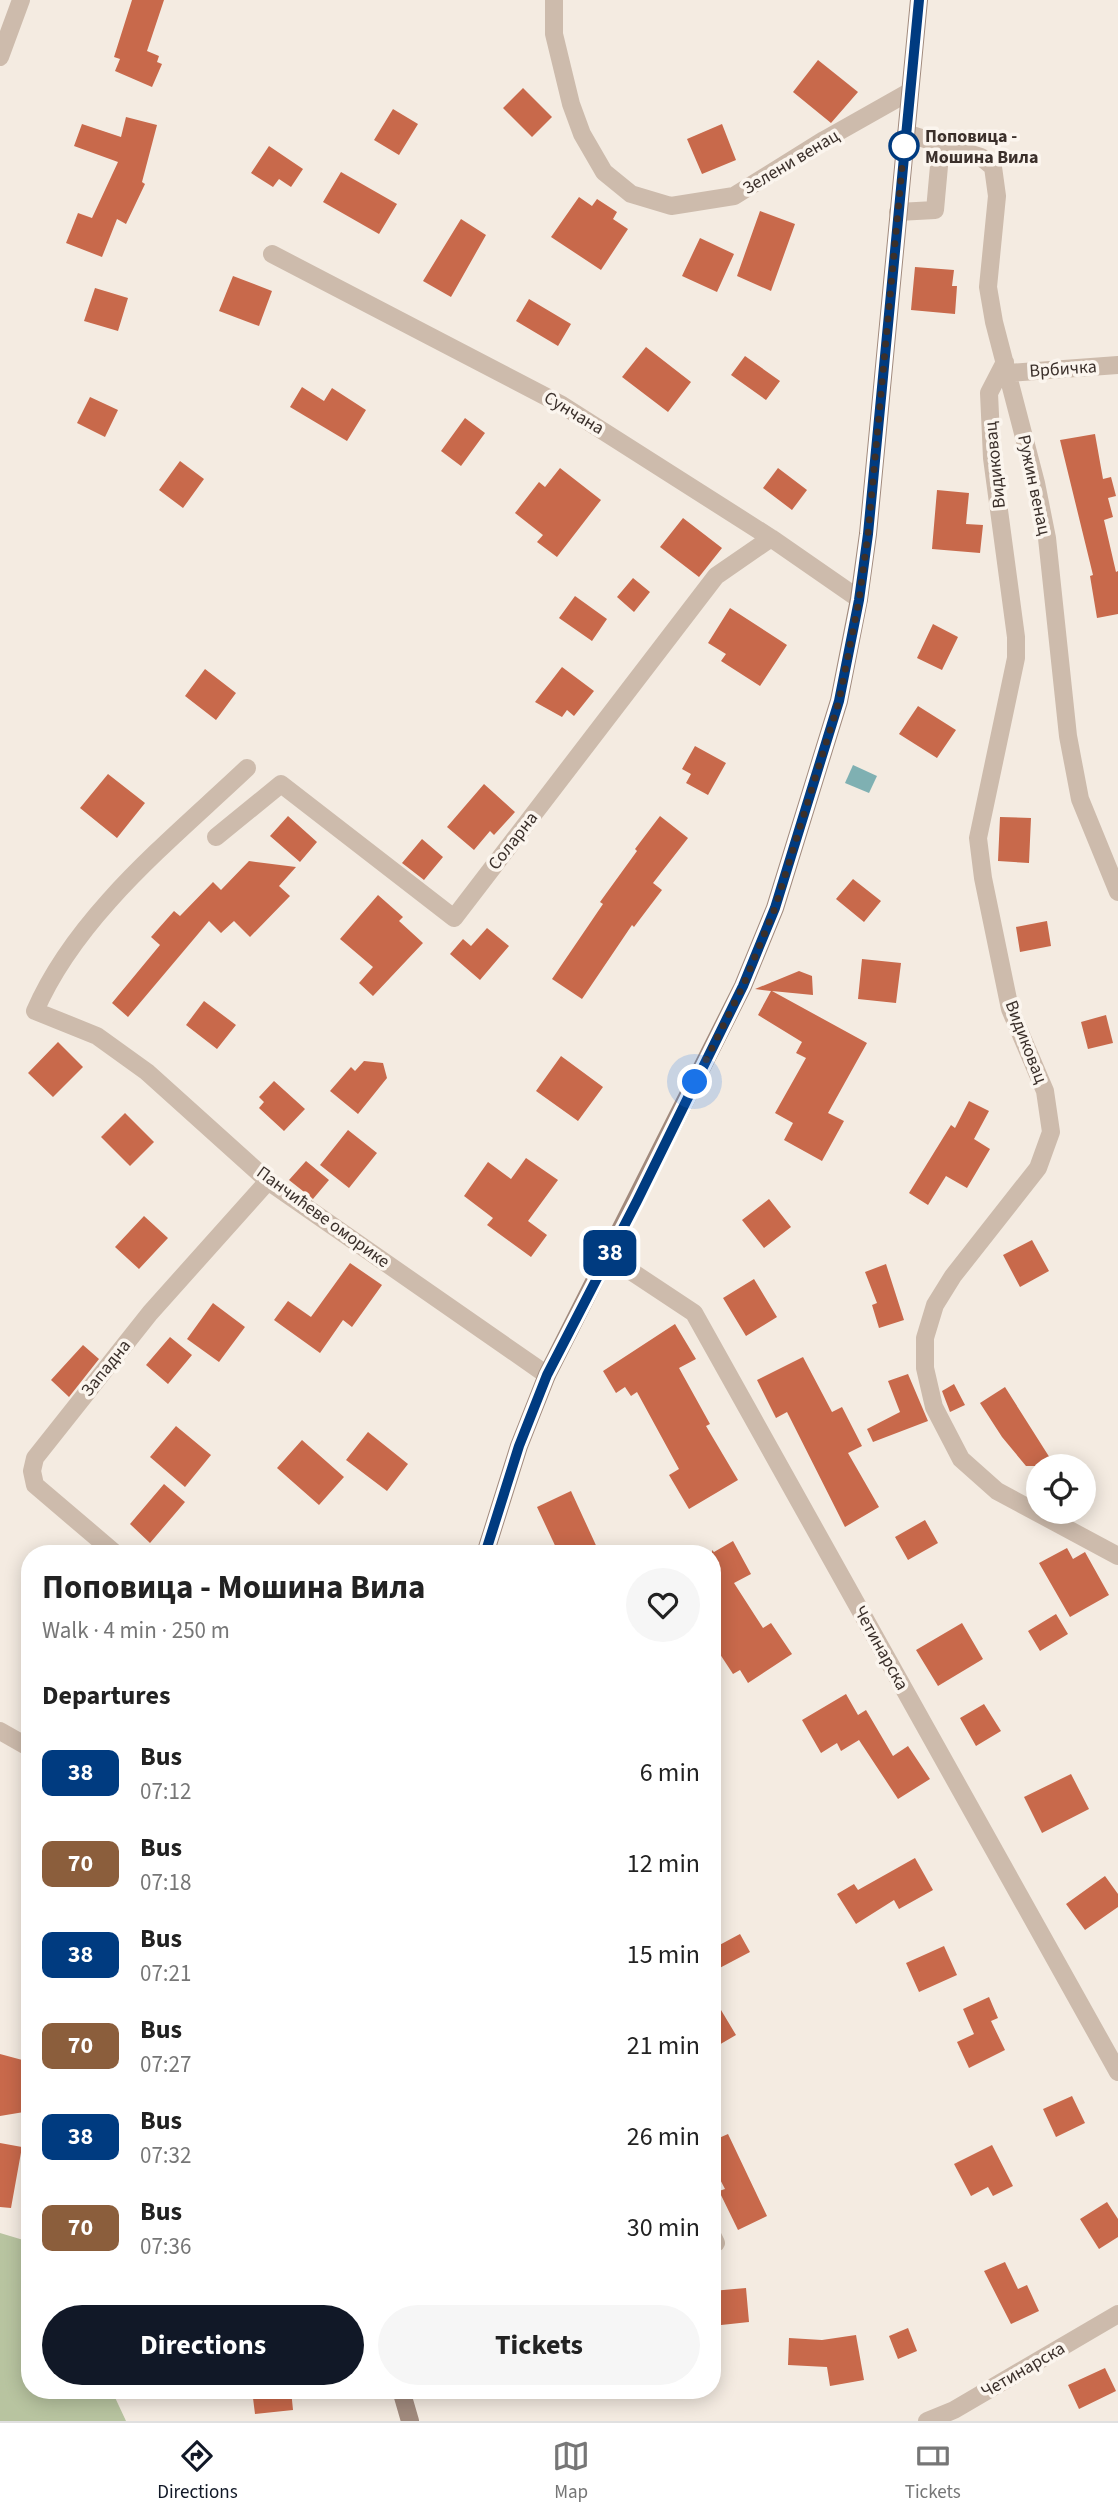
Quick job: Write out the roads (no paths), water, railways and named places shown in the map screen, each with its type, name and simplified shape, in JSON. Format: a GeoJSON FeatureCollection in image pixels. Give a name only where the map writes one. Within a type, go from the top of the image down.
{"type":"FeatureCollection","features":[{"type":"Feature","properties":{"kind":"street"},"geometry":{"type":"LineString","coordinates":[[0,57],[21,0]]}},
{"type":"Feature","properties":{"kind":"street","name":"Зелени венац"},"geometry":{"type":"LineString","coordinates":[[554,0],[554,34],[571,104],[582,134],[602,169],[631,194],[671,205],[734,197],[824,140],[909,92]]}},
{"type":"Feature","properties":{"kind":"street"},"geometry":{"type":"LineString","coordinates":[[488,1545],[519,1446],[547,1375],[743,986],[775,908],[839,701],[859,600],[919,0]]}},
{"type":"Feature","properties":{"kind":"street","name":"Ружин венац"},"geometry":{"type":"LineString","coordinates":[[906,133],[981,157],[993,167],[997,196],[988,286],[994,322],[1047,538],[1068,736],[1080,799],[1118,892]]}},
{"type":"Feature","properties":{"kind":"street"},"geometry":{"type":"LineString","coordinates":[[898,212],[935,210],[941,144]]}},
{"type":"Feature","properties":{"kind":"street","name":"Сунчана"},"geometry":{"type":"LineString","coordinates":[[272,254],[562,405],[771,538],[859,600]]}},
{"type":"Feature","properties":{"kind":"street","name":"Врбичка"},"geometry":{"type":"LineString","coordinates":[[1007,367],[1118,365]]}},
{"type":"Feature","properties":{"kind":"street","name":"Видиковац"},"geometry":{"type":"LineString","coordinates":[[1007,367],[989,393],[992,458],[1016,636],[1016,658],[978,838],[983,878],[1010,1009],[1045,1091],[1051,1132],[1038,1168],[953,1276],[935,1305],[925,1338],[925,1368],[934,1407],[961,1459],[997,1491],[1118,1556]]}},
{"type":"Feature","properties":{"kind":"street","name":"Соларна"},"geometry":{"type":"LineString","coordinates":[[216,837],[281,783],[454,918],[716,576],[771,538]]}},
{"type":"Feature","properties":{"kind":"street","name":"Панчићеве оморике"},"geometry":{"type":"LineString","coordinates":[[247,768],[95,916],[57,966],[35,1011],[97,1036],[147,1072],[268,1181],[547,1375]]}},
{"type":"Feature","properties":{"kind":"street","name":"Западна"},"geometry":{"type":"LineString","coordinates":[[105,1545],[35,1485],[32,1471],[35,1458],[150,1313],[268,1181]]}},
{"type":"Feature","properties":{"kind":"street","name":"Четинарска"},"geometry":{"type":"LineString","coordinates":[[608,1256],[694,1313],[1118,2072]]}},
{"type":"Feature","properties":{"kind":"street"},"geometry":{"type":"LineString","coordinates":[[0,1731],[21,1743]]}},
{"type":"Feature","properties":{"kind":"street","name":"Четинарска"},"geometry":{"type":"LineString","coordinates":[[926,2421],[954,2410],[1118,2314]]}},
{"type":"Feature","properties":{"kind":"street"},"geometry":{"type":"LineString","coordinates":[[404,2399],[410,2421]]}},
{"type":"Feature","properties":{"kind":"water"},"geometry":{"type":"Polygon","coordinates":[[[853,765],[877,776],[869,793],[845,783],[853,765]]]}},
{"type":"Feature","properties":{"kind":"place","name":"Поповица - Мошина Вила"},"geometry":{"type":"Point","coordinates":[904,146]}}]}
